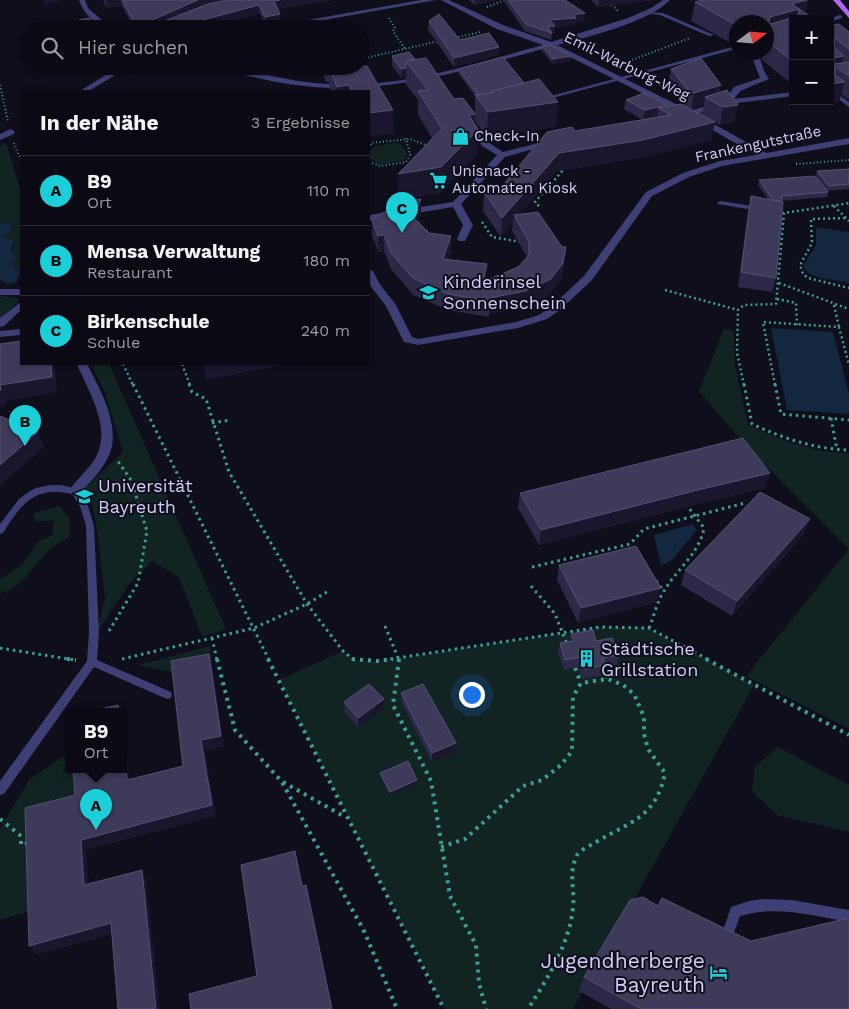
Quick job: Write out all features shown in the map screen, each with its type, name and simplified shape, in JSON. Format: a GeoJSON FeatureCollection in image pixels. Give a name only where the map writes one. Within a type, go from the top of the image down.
{"type":"FeatureCollection","features":[{"type":"Feature","properties":{"kind":"main road"},"geometry":{"type":"LineString","coordinates":[[836,0],[849,16]]}},
{"type":"Feature","properties":{"kind":"street"},"geometry":{"type":"LineString","coordinates":[[82,0],[85,10],[98,20]]}},
{"type":"Feature","properties":{"kind":"street"},"geometry":{"type":"LineString","coordinates":[[313,20],[433,0]]}},
{"type":"Feature","properties":{"kind":"street","name":"Emil-Warburg-Weg"},"geometry":{"type":"LineString","coordinates":[[444,0],[500,27],[551,45],[621,79],[690,114],[764,156]]}},
{"type":"Feature","properties":{"kind":"street"},"geometry":{"type":"LineString","coordinates":[[258,75],[314,89],[345,84],[383,84],[437,78],[551,45],[647,13],[668,0]]}},
{"type":"Feature","properties":{"kind":"street"},"geometry":{"type":"LineString","coordinates":[[834,19],[840,17]]}},
{"type":"Feature","properties":{"kind":"street"},"geometry":{"type":"LineString","coordinates":[[757,60],[765,79],[779,92],[778,96]]}},
{"type":"Feature","properties":{"kind":"street"},"geometry":{"type":"LineString","coordinates":[[86,90],[111,75]]}},
{"type":"Feature","properties":{"kind":"street","name":"Emil-Warburg-Weg"},"geometry":{"type":"LineString","coordinates":[[728,102],[737,89],[765,79]]}},
{"type":"Feature","properties":{"kind":"street","name":"Emil-Warburg-Weg"},"geometry":{"type":"LineString","coordinates":[[672,118],[728,102],[789,95]]}},
{"type":"Feature","properties":{"kind":"street"},"geometry":{"type":"LineString","coordinates":[[464,116],[485,144],[502,155]]}},
{"type":"Feature","properties":{"kind":"street"},"geometry":{"type":"LineString","coordinates":[[0,137],[11,132]]}},
{"type":"Feature","properties":{"kind":"street"},"geometry":{"type":"LineString","coordinates":[[370,218],[456,204],[502,155],[562,141]]}},
{"type":"Feature","properties":{"kind":"street","name":"Frankengutstraße"},"geometry":{"type":"LineString","coordinates":[[370,275],[374,284],[390,305],[408,340],[418,342],[518,325],[543,317],[556,308],[588,278],[649,194],[686,175],[720,164],[849,141]]}},
{"type":"Feature","properties":{"kind":"street"},"geometry":{"type":"LineString","coordinates":[[456,204],[468,225],[462,239]]}},
{"type":"Feature","properties":{"kind":"street"},"geometry":{"type":"LineString","coordinates":[[0,292],[20,292]]}},
{"type":"Feature","properties":{"kind":"street"},"geometry":{"type":"LineString","coordinates":[[0,324],[20,306]]}},
{"type":"Feature","properties":{"kind":"street"},"geometry":{"type":"LineString","coordinates":[[0,334],[20,332]]}},
{"type":"Feature","properties":{"kind":"street"},"geometry":{"type":"LineString","coordinates":[[75,491],[95,466],[106,445],[105,426],[99,401],[82,365]]}},
{"type":"Feature","properties":{"kind":"lane"},"geometry":{"type":"LineString","coordinates":[[647,13],[661,14],[711,35]]}},
{"type":"Feature","properties":{"kind":"lane"},"geometry":{"type":"LineString","coordinates":[[536,101],[729,50]]}},
{"type":"Feature","properties":{"kind":"lane"},"geometry":{"type":"LineString","coordinates":[[834,93],[849,105]]}},
{"type":"Feature","properties":{"kind":"lane"},"geometry":{"type":"LineString","coordinates":[[720,203],[766,210]]}},
{"type":"Feature","properties":{"kind":"lane"},"geometry":{"type":"LineString","coordinates":[[0,531],[14,508],[28,496],[57,486],[75,491],[84,506],[90,526],[94,632],[92,662],[0,790]]}},
{"type":"Feature","properties":{"kind":"lane"},"geometry":{"type":"LineString","coordinates":[[92,662],[167,695]]}},
{"type":"Feature","properties":{"kind":"lane"},"geometry":{"type":"LineString","coordinates":[[728,934],[735,911],[750,905],[770,904],[849,916]]}},
{"type":"Feature","properties":{"kind":"path"},"geometry":{"type":"LineString","coordinates":[[384,8],[396,28],[394,31],[405,49]]}},
{"type":"Feature","properties":{"kind":"path"},"geometry":{"type":"LineString","coordinates":[[453,38],[500,27]]}},
{"type":"Feature","properties":{"kind":"path"},"geometry":{"type":"LineString","coordinates":[[604,71],[692,37]]}},
{"type":"Feature","properties":{"kind":"path"},"geometry":{"type":"LineString","coordinates":[[370,57],[443,40]]}},
{"type":"Feature","properties":{"kind":"path"},"geometry":{"type":"LineString","coordinates":[[683,41],[688,44]]}},
{"type":"Feature","properties":{"kind":"path"},"geometry":{"type":"LineString","coordinates":[[0,85],[11,132],[20,158]]}},
{"type":"Feature","properties":{"kind":"path"},"geometry":{"type":"LineString","coordinates":[[370,162],[380,166],[406,162],[410,155],[406,138]]}},
{"type":"Feature","properties":{"kind":"path"},"geometry":{"type":"LineString","coordinates":[[370,147],[372,144],[406,138],[414,139],[430,147]]}},
{"type":"Feature","properties":{"kind":"path"},"geometry":{"type":"LineString","coordinates":[[539,206],[535,202],[545,187],[564,168],[572,166]]}},
{"type":"Feature","properties":{"kind":"path"},"geometry":{"type":"LineString","coordinates":[[488,170],[521,180]]}},
{"type":"Feature","properties":{"kind":"path"},"geometry":{"type":"LineString","coordinates":[[552,180],[557,182]]}},
{"type":"Feature","properties":{"kind":"path"},"geometry":{"type":"LineString","coordinates":[[849,203],[784,213],[776,304],[744,305],[738,310],[737,353],[752,424],[788,440],[837,450],[849,450]]}},
{"type":"Feature","properties":{"kind":"path"},"geometry":{"type":"LineString","coordinates":[[834,206],[849,221]]}},
{"type":"Feature","properties":{"kind":"path"},"geometry":{"type":"LineString","coordinates":[[844,218],[827,219],[817,216],[812,219],[812,243],[800,265],[803,274],[816,282],[833,283],[849,288]]}},
{"type":"Feature","properties":{"kind":"path"},"geometry":{"type":"LineString","coordinates":[[478,217],[492,237],[517,243],[524,242]]}},
{"type":"Feature","properties":{"kind":"path"},"geometry":{"type":"LineString","coordinates":[[779,283],[849,309]]}},
{"type":"Feature","properties":{"kind":"path"},"geometry":{"type":"LineString","coordinates":[[665,290],[738,310]]}},
{"type":"Feature","properties":{"kind":"path"},"geometry":{"type":"LineString","coordinates":[[777,299],[796,304],[797,324]]}},
{"type":"Feature","properties":{"kind":"path"},"geometry":{"type":"LineString","coordinates":[[834,305],[847,350],[849,365]]}},
{"type":"Feature","properties":{"kind":"path"},"geometry":{"type":"LineString","coordinates":[[839,327],[763,322],[781,414],[849,420]]}},
{"type":"Feature","properties":{"kind":"path"},"geometry":{"type":"LineString","coordinates":[[123,365],[346,817],[444,1009]]}},
{"type":"Feature","properties":{"kind":"path"},"geometry":{"type":"LineString","coordinates":[[182,365],[192,392],[206,399],[229,472],[307,604],[343,650],[354,660],[377,661],[600,627],[649,628],[849,735]]}},
{"type":"Feature","properties":{"kind":"path"},"geometry":{"type":"LineString","coordinates":[[830,418],[837,450]]}},
{"type":"Feature","properties":{"kind":"path"},"geometry":{"type":"LineString","coordinates":[[212,423],[231,420]]}},
{"type":"Feature","properties":{"kind":"path"},"geometry":{"type":"LineString","coordinates":[[105,638],[138,583],[147,531],[131,480],[106,445]]}},
{"type":"Feature","properties":{"kind":"path"},"geometry":{"type":"LineString","coordinates":[[649,628],[663,590],[693,554],[703,538],[704,528],[684,502]]}},
{"type":"Feature","properties":{"kind":"path"},"geometry":{"type":"LineString","coordinates":[[532,567],[630,544],[644,529],[745,503]]}},
{"type":"Feature","properties":{"kind":"path"},"geometry":{"type":"LineString","coordinates":[[630,544],[636,552]]}},
{"type":"Feature","properties":{"kind":"path"},"geometry":{"type":"LineString","coordinates":[[652,575],[663,590]]}},
{"type":"Feature","properties":{"kind":"path"},"geometry":{"type":"LineString","coordinates":[[531,586],[555,614],[569,651]]}},
{"type":"Feature","properties":{"kind":"path"},"geometry":{"type":"LineString","coordinates":[[120,660],[254,628],[307,604],[330,590]]}},
{"type":"Feature","properties":{"kind":"path"},"geometry":{"type":"LineString","coordinates":[[385,626],[399,658],[393,706],[431,781],[450,896],[476,945],[479,983],[486,1009]]}},
{"type":"Feature","properties":{"kind":"path"},"geometry":{"type":"LineString","coordinates":[[589,629],[592,636]]}},
{"type":"Feature","properties":{"kind":"path"},"geometry":{"type":"LineString","coordinates":[[212,638],[236,730],[282,782],[364,931],[397,1009]]}},
{"type":"Feature","properties":{"kind":"path"},"geometry":{"type":"LineString","coordinates":[[0,648],[63,658]]}},
{"type":"Feature","properties":{"kind":"path"},"geometry":{"type":"LineString","coordinates":[[575,668],[581,683]]}},
{"type":"Feature","properties":{"kind":"path"},"geometry":{"type":"LineString","coordinates":[[603,668],[608,679]]}},
{"type":"Feature","properties":{"kind":"path"},"geometry":{"type":"LineString","coordinates":[[528,1009],[549,976],[564,943],[573,908],[571,871],[578,853],[649,810],[661,793],[665,773],[648,748],[644,734],[644,717],[640,704],[634,694],[623,685],[608,679],[581,683]]}},
{"type":"Feature","properties":{"kind":"path"},"geometry":{"type":"LineString","coordinates":[[441,847],[465,839],[523,786],[542,780],[561,765],[572,751],[573,697],[581,683]]}},
{"type":"Feature","properties":{"kind":"path"},"geometry":{"type":"LineString","coordinates":[[282,782],[346,817]]}},
{"type":"Feature","properties":{"kind":"path"},"geometry":{"type":"LineString","coordinates":[[0,819],[21,836],[21,845],[32,842]]}},
{"type":"Feature","properties":{"kind":"green space"},"geometry":{"type":"Polygon","coordinates":[[[6,143],[20,188],[20,270],[11,264],[14,245],[2,236],[5,222],[0,225],[0,145],[6,143]]]}},
{"type":"Feature","properties":{"kind":"green space"},"geometry":{"type":"Polygon","coordinates":[[[396,143],[402,145],[407,154],[405,160],[379,165],[371,160],[370,156],[370,151],[375,146],[396,143]]]}},
{"type":"Feature","properties":{"kind":"green space"},"geometry":{"type":"Polygon","coordinates":[[[0,296],[18,298],[19,300],[0,320],[0,296]]]}},
{"type":"Feature","properties":{"kind":"green space"},"geometry":{"type":"Polygon","coordinates":[[[724,329],[734,331],[735,365],[748,425],[810,448],[836,453],[849,453],[849,549],[747,447],[699,391],[724,329]]]}},
{"type":"Feature","properties":{"kind":"green space"},"geometry":{"type":"Polygon","coordinates":[[[91,365],[109,365],[226,629],[202,637],[179,577],[152,561],[129,584],[96,634],[105,598],[96,522],[92,505],[81,492],[123,452],[105,393],[91,365]]]}},
{"type":"Feature","properties":{"kind":"green space"},"geometry":{"type":"Polygon","coordinates":[[[60,506],[70,520],[69,537],[48,551],[20,583],[0,593],[0,579],[22,565],[39,541],[53,535],[53,520],[35,522],[34,513],[60,506]]]}},
{"type":"Feature","properties":{"kind":"green space"},"geometry":{"type":"Polygon","coordinates":[[[849,549],[849,729],[746,676],[849,549]]]}},
{"type":"Feature","properties":{"kind":"green space"},"geometry":{"type":"Polygon","coordinates":[[[600,627],[649,628],[754,685],[573,1009],[445,1009],[279,680],[343,651],[354,660],[377,661],[600,627]]]}},
{"type":"Feature","properties":{"kind":"green space"},"geometry":{"type":"Polygon","coordinates":[[[210,646],[212,665],[175,673],[138,665],[210,646]]]}},
{"type":"Feature","properties":{"kind":"green space"},"geometry":{"type":"Polygon","coordinates":[[[778,747],[849,785],[849,832],[777,815],[752,791],[755,767],[778,747]]]}},
{"type":"Feature","properties":{"kind":"green space"},"geometry":{"type":"Polygon","coordinates":[[[65,755],[65,773],[77,773],[80,806],[34,910],[0,920],[0,829],[29,780],[65,755]]]}},
{"type":"Feature","properties":{"kind":"water"},"geometry":{"type":"Polygon","coordinates":[[[5,222],[11,225],[11,233],[2,236],[5,239],[13,239],[12,251],[17,257],[11,264],[20,270],[20,276],[17,278],[17,282],[8,284],[0,280],[0,225],[5,222]]]}},
{"type":"Feature","properties":{"kind":"water"},"geometry":{"type":"Polygon","coordinates":[[[816,227],[849,232],[849,284],[817,277],[812,275],[803,266],[816,245],[816,227]]]}},
{"type":"Feature","properties":{"kind":"water"},"geometry":{"type":"Polygon","coordinates":[[[771,328],[833,332],[849,394],[849,414],[787,410],[771,328]]]}},
{"type":"Feature","properties":{"kind":"water"},"geometry":{"type":"Polygon","coordinates":[[[693,524],[697,530],[672,560],[661,566],[654,535],[693,524]]]}},
{"type":"Feature","properties":{"kind":"building"},"geometry":{"type":"Polygon","coordinates":[[[122,0],[198,0],[152,20],[133,20],[122,0]]]}},
{"type":"Feature","properties":{"kind":"building"},"geometry":{"type":"Polygon","coordinates":[[[227,0],[280,0],[274,1],[280,14],[265,17],[259,5],[206,19],[167,20],[208,4],[227,0]]]}},
{"type":"Feature","properties":{"kind":"building"},"geometry":{"type":"Polygon","coordinates":[[[508,0],[565,0],[585,13],[573,15],[576,18],[550,20],[555,26],[548,27],[552,33],[526,24],[508,0]]]}},
{"type":"Feature","properties":{"kind":"building"},"geometry":{"type":"Polygon","coordinates":[[[702,0],[807,0],[792,4],[808,15],[798,15],[799,9],[774,16],[729,15],[729,21],[695,2],[702,0]]]}},
{"type":"Feature","properties":{"kind":"building"},"geometry":{"type":"Polygon","coordinates":[[[439,14],[460,40],[489,33],[499,47],[454,58],[429,21],[439,14]]]}},
{"type":"Feature","properties":{"kind":"building"},"geometry":{"type":"Polygon","coordinates":[[[789,19],[789,59],[774,47],[774,23],[789,19]]]}},
{"type":"Feature","properties":{"kind":"building"},"geometry":{"type":"Polygon","coordinates":[[[839,24],[849,32],[849,49],[835,38],[834,47],[834,25],[839,24]]]}},
{"type":"Feature","properties":{"kind":"building"},"geometry":{"type":"Polygon","coordinates":[[[550,45],[571,56],[553,59],[543,47],[550,45]]]}},
{"type":"Feature","properties":{"kind":"building"},"geometry":{"type":"Polygon","coordinates":[[[834,47],[844,56],[834,58],[834,47]]]}},
{"type":"Feature","properties":{"kind":"building"},"geometry":{"type":"Polygon","coordinates":[[[409,52],[415,59],[406,61],[406,68],[401,69],[392,56],[409,52]]]}},
{"type":"Feature","properties":{"kind":"building"},"geometry":{"type":"Polygon","coordinates":[[[503,57],[524,83],[492,91],[492,93],[478,95],[458,69],[503,57]]]}},
{"type":"Feature","properties":{"kind":"building"},"geometry":{"type":"Polygon","coordinates":[[[426,58],[454,99],[463,98],[475,114],[469,115],[478,130],[441,167],[398,174],[442,129],[418,91],[428,90],[406,61],[426,58]]]}},
{"type":"Feature","properties":{"kind":"building"},"geometry":{"type":"Polygon","coordinates":[[[701,58],[721,85],[694,93],[688,90],[671,69],[701,58]]]}},
{"type":"Feature","properties":{"kind":"building"},"geometry":{"type":"Polygon","coordinates":[[[849,62],[849,76],[835,67],[835,75],[845,82],[834,83],[834,64],[849,62]]]}},
{"type":"Feature","properties":{"kind":"building"},"geometry":{"type":"Polygon","coordinates":[[[370,71],[393,110],[370,113],[370,90],[352,90],[349,85],[337,87],[332,75],[370,75],[370,71]]]}},
{"type":"Feature","properties":{"kind":"building"},"geometry":{"type":"Polygon","coordinates":[[[539,79],[558,102],[488,112],[475,95],[493,93],[492,91],[539,79]]]}},
{"type":"Feature","properties":{"kind":"building"},"geometry":{"type":"Polygon","coordinates":[[[727,90],[738,105],[723,107],[705,97],[727,90]]]}},
{"type":"Feature","properties":{"kind":"building"},"geometry":{"type":"Polygon","coordinates":[[[644,93],[667,105],[645,110],[626,100],[644,93]]]}},
{"type":"Feature","properties":{"kind":"building"},"geometry":{"type":"Polygon","coordinates":[[[681,104],[715,122],[643,140],[559,153],[502,218],[484,192],[499,190],[547,132],[572,127],[575,131],[671,115],[658,108],[681,104]]]}},
{"type":"Feature","properties":{"kind":"building"},"geometry":{"type":"Polygon","coordinates":[[[849,169],[849,184],[829,186],[817,171],[849,169]]]}},
{"type":"Feature","properties":{"kind":"building"},"geometry":{"type":"Polygon","coordinates":[[[815,176],[828,192],[782,196],[781,201],[773,200],[759,180],[815,176]]]}},
{"type":"Feature","properties":{"kind":"building"},"geometry":{"type":"Polygon","coordinates":[[[751,196],[783,202],[776,278],[741,272],[751,196]]]}},
{"type":"Feature","properties":{"kind":"building"},"geometry":{"type":"Polygon","coordinates":[[[421,199],[413,217],[429,233],[451,236],[443,259],[487,264],[483,282],[518,267],[529,255],[529,242],[514,215],[538,212],[562,247],[566,247],[563,263],[551,279],[525,291],[490,298],[490,301],[448,294],[413,278],[391,253],[384,235],[378,236],[372,220],[400,202],[421,199]]]}},
{"type":"Feature","properties":{"kind":"building"},"geometry":{"type":"Polygon","coordinates":[[[20,341],[20,365],[51,365],[52,377],[0,385],[0,344],[20,341]]]}},
{"type":"Feature","properties":{"kind":"building"},"geometry":{"type":"Polygon","coordinates":[[[0,416],[38,432],[0,465],[0,416]]]}},
{"type":"Feature","properties":{"kind":"building"},"geometry":{"type":"Polygon","coordinates":[[[743,438],[770,473],[541,530],[520,493],[743,438]]]}},
{"type":"Feature","properties":{"kind":"building"},"geometry":{"type":"Polygon","coordinates":[[[760,492],[810,519],[737,601],[685,570],[760,492]]]}},
{"type":"Feature","properties":{"kind":"building"},"geometry":{"type":"Polygon","coordinates":[[[636,546],[661,588],[581,608],[559,565],[636,546]]]}},
{"type":"Feature","properties":{"kind":"building"},"geometry":{"type":"Polygon","coordinates":[[[593,630],[596,641],[612,638],[619,655],[603,658],[605,665],[584,669],[580,657],[565,660],[560,643],[574,641],[571,634],[593,630]]]}},
{"type":"Feature","properties":{"kind":"building"},"geometry":{"type":"Polygon","coordinates":[[[209,654],[221,736],[201,740],[212,805],[81,840],[84,885],[142,870],[156,1009],[118,1009],[111,923],[29,946],[25,808],[75,795],[73,773],[126,773],[127,780],[183,766],[171,661],[209,654]]]}},
{"type":"Feature","properties":{"kind":"building"},"geometry":{"type":"Polygon","coordinates":[[[369,684],[384,699],[358,718],[344,702],[369,684]]]}},
{"type":"Feature","properties":{"kind":"building"},"geometry":{"type":"Polygon","coordinates":[[[423,684],[456,743],[432,753],[401,693],[423,684]]]}},
{"type":"Feature","properties":{"kind":"building"},"geometry":{"type":"Polygon","coordinates":[[[118,705],[118,708],[104,708],[118,705]]]}},
{"type":"Feature","properties":{"kind":"building"},"geometry":{"type":"Polygon","coordinates":[[[408,761],[417,780],[390,792],[380,773],[408,761]]]}},
{"type":"Feature","properties":{"kind":"building"},"geometry":{"type":"Polygon","coordinates":[[[295,851],[302,886],[306,885],[332,1009],[191,1009],[189,994],[257,976],[241,865],[295,851]]]}},
{"type":"Feature","properties":{"kind":"building","name":"Jugendherberge Bayreuth"},"geometry":{"type":"Polygon","coordinates":[[[643,897],[658,906],[662,898],[751,941],[849,918],[849,1009],[641,1009],[584,977],[630,900],[643,897]]]}},
{"type":"Feature","properties":{"kind":"place","name":"Check-In"},"geometry":{"type":"Point","coordinates":[460,136]}},
{"type":"Feature","properties":{"kind":"place","name":"Unisnack - Automaten Kiosk"},"geometry":{"type":"Point","coordinates":[438,180]}},
{"type":"Feature","properties":{"kind":"place","name":"Birkenschule"},"geometry":{"type":"Point","coordinates":[402,233]}},
{"type":"Feature","properties":{"kind":"place","name":"Kinderinsel Sonnenschein"},"geometry":{"type":"Point","coordinates":[429,292]}},
{"type":"Feature","properties":{"kind":"place","name":"Mensa Verwaltung"},"geometry":{"type":"Point","coordinates":[25,446]}},
{"type":"Feature","properties":{"kind":"place","name":"Universität Bayreuth"},"geometry":{"type":"Point","coordinates":[84,496]}},
{"type":"Feature","properties":{"kind":"place","name":"Städtische Grillstation"},"geometry":{"type":"Point","coordinates":[587,659]}},
{"type":"Feature","properties":{"kind":"place","name":"B9"},"geometry":{"type":"Point","coordinates":[96,830]}},
{"type":"Feature","properties":{"kind":"place","name":"Jugendherberge Bayreuth"},"geometry":{"type":"Point","coordinates":[719,973]}}]}
